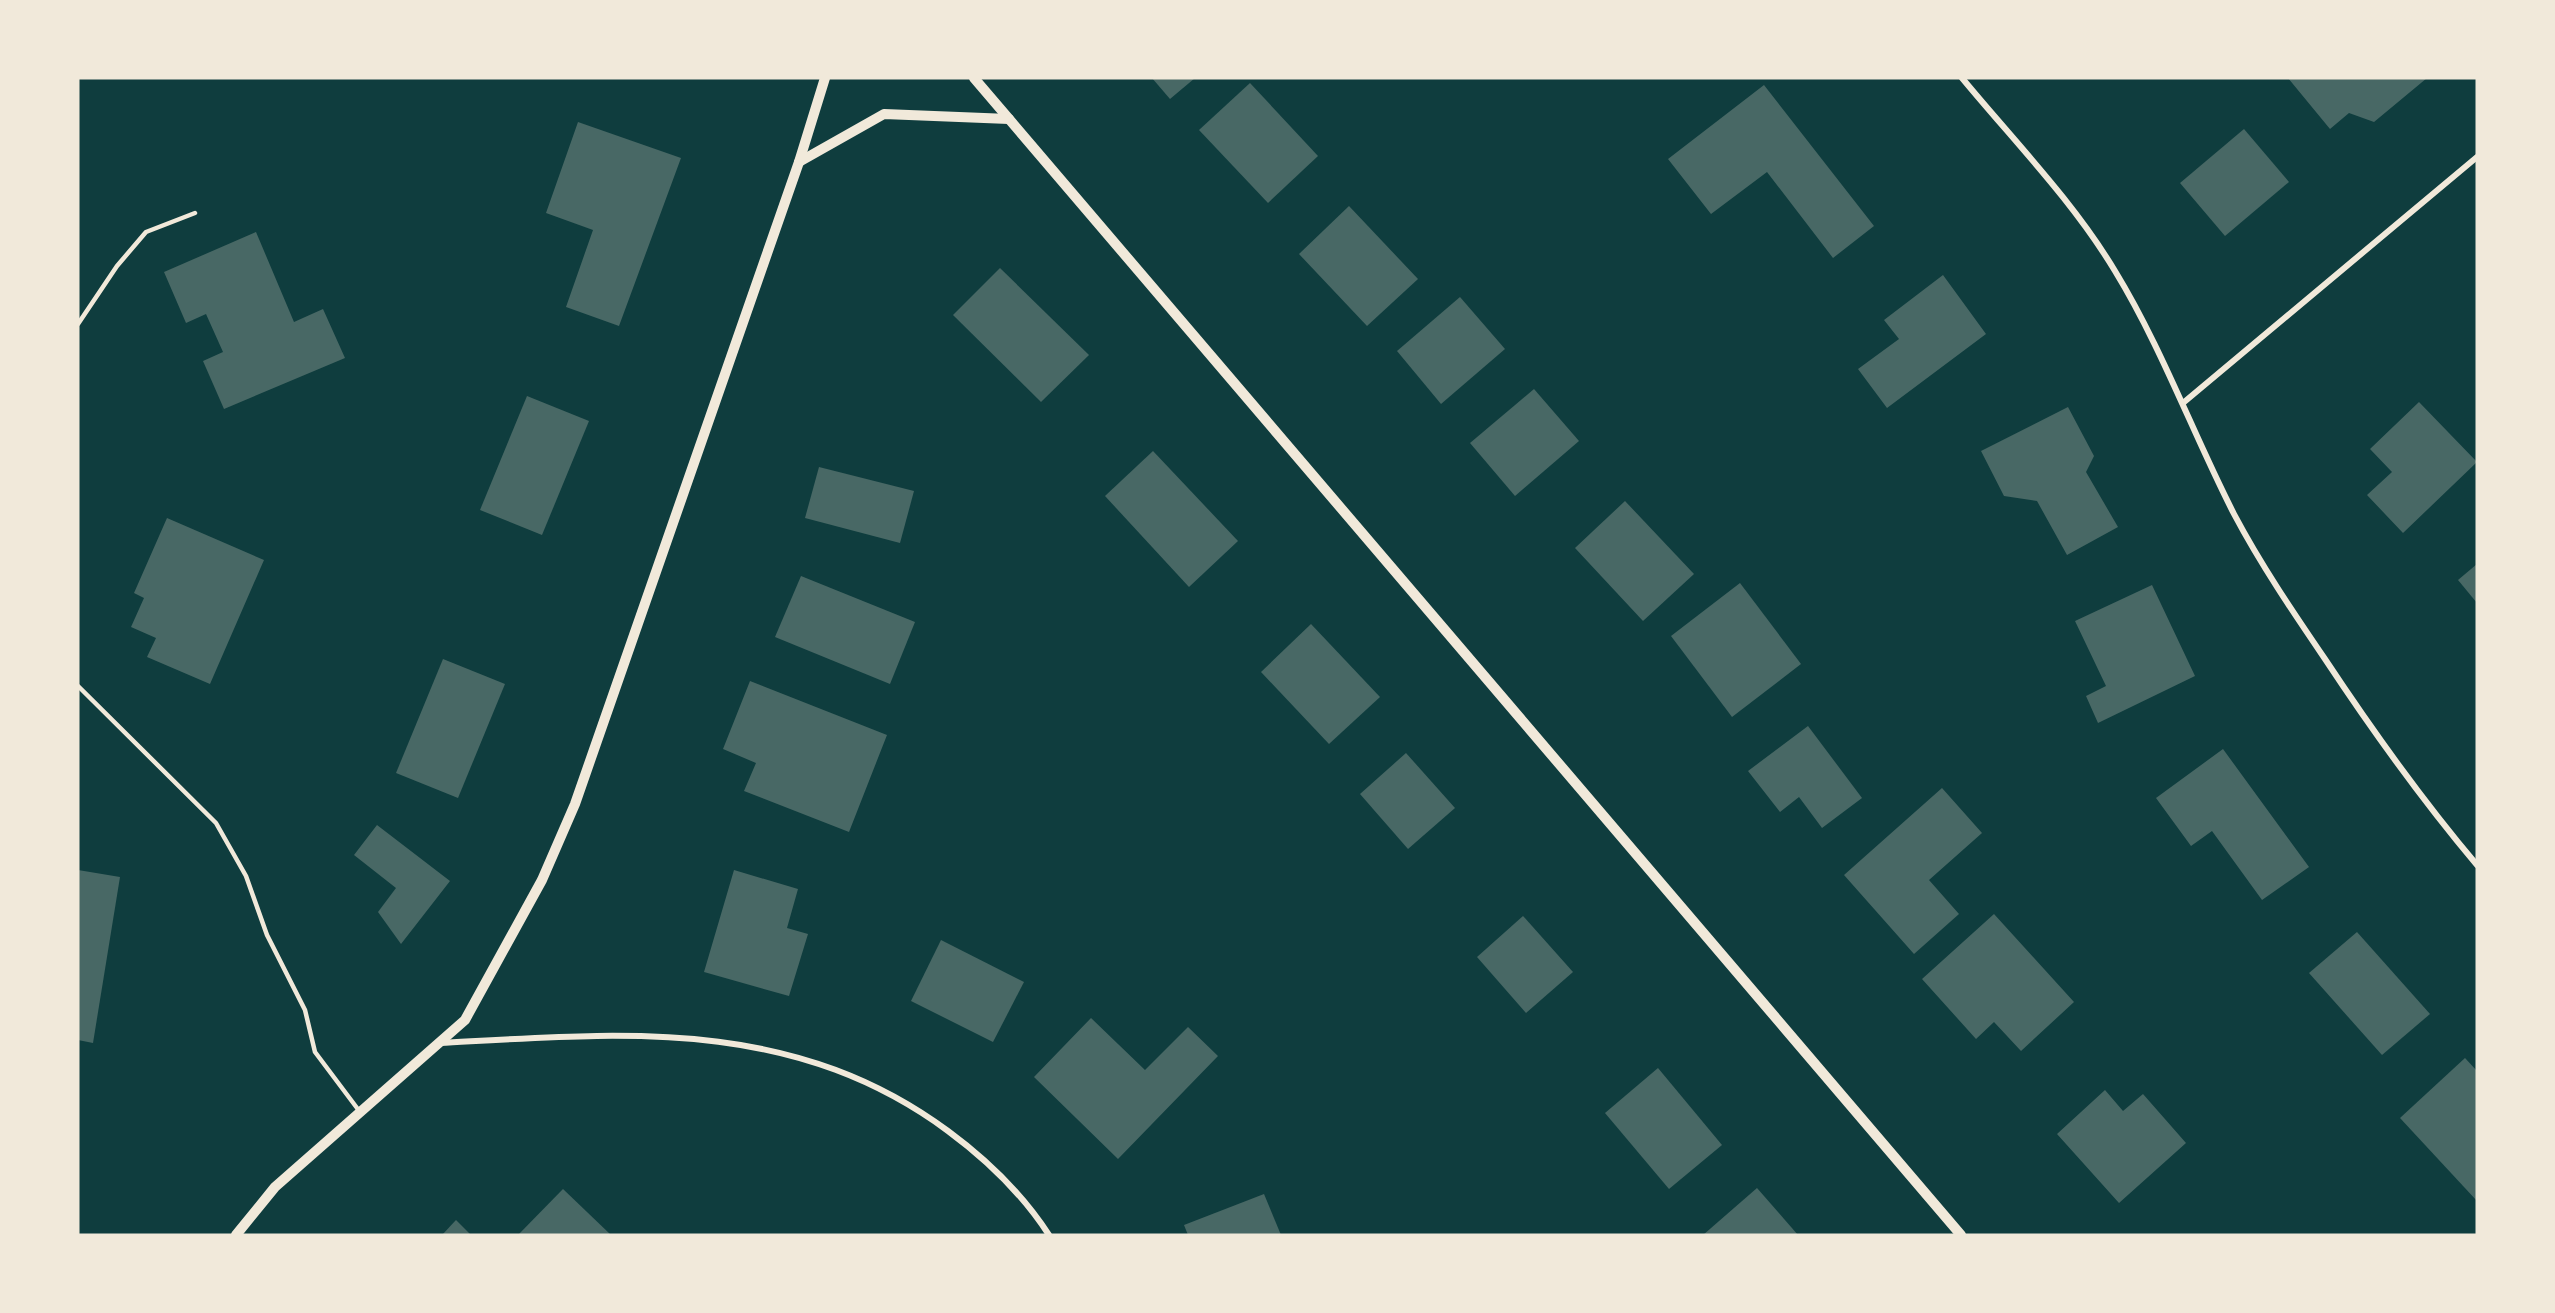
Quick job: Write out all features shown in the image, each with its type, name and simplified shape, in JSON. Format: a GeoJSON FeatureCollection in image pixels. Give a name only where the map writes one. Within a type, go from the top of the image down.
{"type":"FeatureCollection","features":[{"type":"Feature","properties":{"kind":"street"},"geometry":{"type":"LineString","coordinates":[[236,1235],[275,1187],[465,1020],[542,880],[575,804],[799,162],[825,78]]}},
{"type":"Feature","properties":{"kind":"street"},"geometry":{"type":"LineString","coordinates":[[974,78],[1962,1235]]}},
{"type":"Feature","properties":{"kind":"street"},"geometry":{"type":"LineString","coordinates":[[1962,78],[2086,227],[2116,272],[2183,403],[2234,514],[2275,586],[2352,701],[2451,835],[2477,866]]}},
{"type":"Feature","properties":{"kind":"street"},"geometry":{"type":"LineString","coordinates":[[799,162],[884,114],[1009,119]]}},
{"type":"Feature","properties":{"kind":"street"},"geometry":{"type":"LineString","coordinates":[[2183,403],[2477,157]]}},
{"type":"Feature","properties":{"kind":"street"},"geometry":{"type":"LineString","coordinates":[[437,1043],[608,1034],[719,1040],[773,1049],[827,1065],[878,1086],[926,1114],[970,1147],[1010,1185],[1049,1235]]}},
{"type":"Feature","properties":{"kind":"lane"},"geometry":{"type":"LineString","coordinates":[[78,324],[117,266],[146,232],[195,213]]}},
{"type":"Feature","properties":{"kind":"lane"},"geometry":{"type":"LineString","coordinates":[[78,686],[216,823],[246,876],[267,935],[305,1010],[315,1052],[360,1112]]}},
{"type":"Feature","properties":{"kind":"building"},"geometry":{"type":"Polygon","coordinates":[[[1152,78],[1195,78],[1170,99],[1152,78]]]}},
{"type":"Feature","properties":{"kind":"building"},"geometry":{"type":"Polygon","coordinates":[[[2288,78],[2427,78],[2374,122],[2349,113],[2330,129],[2288,78]]]}},
{"type":"Feature","properties":{"kind":"building"},"geometry":{"type":"Polygon","coordinates":[[[1250,83],[1318,156],[1268,203],[1199,130],[1250,83]]]}},
{"type":"Feature","properties":{"kind":"building"},"geometry":{"type":"Polygon","coordinates":[[[1764,85],[1874,226],[1833,258],[1767,172],[1711,214],[1668,159],[1764,85]]]}},
{"type":"Feature","properties":{"kind":"building"},"geometry":{"type":"Polygon","coordinates":[[[578,122],[681,158],[619,326],[566,307],[593,230],[546,213],[578,122]]]}},
{"type":"Feature","properties":{"kind":"building"},"geometry":{"type":"Polygon","coordinates":[[[2244,129],[2289,182],[2225,236],[2180,183],[2244,129]]]}},
{"type":"Feature","properties":{"kind":"building"},"geometry":{"type":"Polygon","coordinates":[[[1349,206],[1418,279],[1367,326],[1299,254],[1349,206]]]}},
{"type":"Feature","properties":{"kind":"building"},"geometry":{"type":"Polygon","coordinates":[[[256,232],[294,322],[323,309],[345,358],[224,409],[203,361],[223,352],[206,314],[186,323],[164,272],[256,232]]]}},
{"type":"Feature","properties":{"kind":"building"},"geometry":{"type":"Polygon","coordinates":[[[1000,268],[1089,355],[1041,402],[953,315],[1000,268]]]}},
{"type":"Feature","properties":{"kind":"building"},"geometry":{"type":"Polygon","coordinates":[[[1943,275],[1986,334],[1887,408],[1858,369],[1899,339],[1884,320],[1943,275]]]}},
{"type":"Feature","properties":{"kind":"building"},"geometry":{"type":"Polygon","coordinates":[[[1460,297],[1505,349],[1441,404],[1397,351],[1460,297]]]}},
{"type":"Feature","properties":{"kind":"building"},"geometry":{"type":"Polygon","coordinates":[[[1534,389],[1579,441],[1515,496],[1470,443],[1534,389]]]}},
{"type":"Feature","properties":{"kind":"building"},"geometry":{"type":"Polygon","coordinates":[[[527,396],[589,421],[542,535],[480,510],[527,396]]]}},
{"type":"Feature","properties":{"kind":"building"},"geometry":{"type":"Polygon","coordinates":[[[2419,402],[2477,462],[2403,533],[2367,495],[2392,472],[2370,449],[2419,402]]]}},
{"type":"Feature","properties":{"kind":"building"},"geometry":{"type":"Polygon","coordinates":[[[2068,407],[2094,456],[2086,472],[2118,527],[2067,555],[2037,501],[2004,496],[1981,451],[2068,407]]]}},
{"type":"Feature","properties":{"kind":"building"},"geometry":{"type":"Polygon","coordinates":[[[1153,451],[1238,541],[1189,587],[1105,496],[1153,451]]]}},
{"type":"Feature","properties":{"kind":"building"},"geometry":{"type":"Polygon","coordinates":[[[819,467],[914,491],[900,543],[805,518],[819,467]]]}},
{"type":"Feature","properties":{"kind":"building"},"geometry":{"type":"Polygon","coordinates":[[[1625,501],[1694,574],[1643,621],[1575,548],[1625,501]]]}},
{"type":"Feature","properties":{"kind":"building"},"geometry":{"type":"Polygon","coordinates":[[[167,518],[264,560],[210,684],[147,657],[156,638],[131,627],[144,598],[134,593],[167,518]]]}},
{"type":"Feature","properties":{"kind":"building"},"geometry":{"type":"Polygon","coordinates":[[[2477,564],[2477,603],[2458,580],[2477,564]]]}},
{"type":"Feature","properties":{"kind":"building"},"geometry":{"type":"Polygon","coordinates":[[[801,576],[915,622],[890,684],[775,637],[801,576]]]}},
{"type":"Feature","properties":{"kind":"building"},"geometry":{"type":"Polygon","coordinates":[[[1740,583],[1801,664],[1732,717],[1671,636],[1740,583]]]}},
{"type":"Feature","properties":{"kind":"building"},"geometry":{"type":"Polygon","coordinates":[[[2152,585],[2195,676],[2098,723],[2086,696],[2106,686],[2075,621],[2152,585]]]}},
{"type":"Feature","properties":{"kind":"building"},"geometry":{"type":"Polygon","coordinates":[[[1311,624],[1380,697],[1329,744],[1261,672],[1311,624]]]}},
{"type":"Feature","properties":{"kind":"building"},"geometry":{"type":"Polygon","coordinates":[[[443,659],[505,684],[458,798],[396,773],[443,659]]]}},
{"type":"Feature","properties":{"kind":"building"},"geometry":{"type":"Polygon","coordinates":[[[750,681],[887,735],[849,832],[744,791],[756,763],[723,749],[750,681]]]}},
{"type":"Feature","properties":{"kind":"building"},"geometry":{"type":"Polygon","coordinates":[[[1808,726],[1862,798],[1822,828],[1799,797],[1780,812],[1748,771],[1808,726]]]}},
{"type":"Feature","properties":{"kind":"building"},"geometry":{"type":"Polygon","coordinates":[[[2223,749],[2309,867],[2262,900],[2212,831],[2191,846],[2156,798],[2223,749]]]}},
{"type":"Feature","properties":{"kind":"building"},"geometry":{"type":"Polygon","coordinates":[[[1406,753],[1455,808],[1408,849],[1360,794],[1406,753]]]}},
{"type":"Feature","properties":{"kind":"building"},"geometry":{"type":"Polygon","coordinates":[[[1942,788],[1982,833],[1929,880],[1959,914],[1914,954],[1844,875],[1942,788]]]}},
{"type":"Feature","properties":{"kind":"building"},"geometry":{"type":"Polygon","coordinates":[[[377,825],[450,881],[401,944],[378,912],[396,888],[354,855],[377,825]]]}},
{"type":"Feature","properties":{"kind":"building"},"geometry":{"type":"Polygon","coordinates":[[[78,870],[120,877],[93,1043],[78,1040],[78,870]]]}},
{"type":"Feature","properties":{"kind":"building"},"geometry":{"type":"Polygon","coordinates":[[[734,870],[798,889],[787,928],[808,934],[789,996],[704,972],[734,870]]]}},
{"type":"Feature","properties":{"kind":"building"},"geometry":{"type":"Polygon","coordinates":[[[1994,914],[2074,1002],[2021,1051],[1994,1022],[1976,1039],[1922,979],[1994,914]]]}},
{"type":"Feature","properties":{"kind":"building"},"geometry":{"type":"Polygon","coordinates":[[[1523,916],[1573,972],[1526,1013],[1477,957],[1523,916]]]}},
{"type":"Feature","properties":{"kind":"building"},"geometry":{"type":"Polygon","coordinates":[[[2357,932],[2430,1014],[2382,1055],[2309,973],[2357,932]]]}},
{"type":"Feature","properties":{"kind":"building"},"geometry":{"type":"Polygon","coordinates":[[[941,940],[1024,982],[993,1042],[911,1001],[941,940]]]}},
{"type":"Feature","properties":{"kind":"building"},"geometry":{"type":"Polygon","coordinates":[[[1091,1018],[1145,1070],[1188,1027],[1218,1056],[1118,1159],[1034,1077],[1091,1018]]]}},
{"type":"Feature","properties":{"kind":"building"},"geometry":{"type":"Polygon","coordinates":[[[2465,1058],[2477,1071],[2477,1201],[2400,1118],[2465,1058]]]}},
{"type":"Feature","properties":{"kind":"building"},"geometry":{"type":"Polygon","coordinates":[[[1658,1068],[1722,1145],[1669,1189],[1605,1113],[1658,1068]]]}},
{"type":"Feature","properties":{"kind":"building"},"geometry":{"type":"Polygon","coordinates":[[[2105,1090],[2123,1111],[2143,1094],[2186,1143],[2119,1203],[2057,1134],[2105,1090]]]}},
{"type":"Feature","properties":{"kind":"building"},"geometry":{"type":"Polygon","coordinates":[[[1757,1188],[1798,1235],[1703,1235],[1757,1188]]]}},
{"type":"Feature","properties":{"kind":"building"},"geometry":{"type":"Polygon","coordinates":[[[563,1189],[611,1235],[518,1235],[563,1189]]]}},
{"type":"Feature","properties":{"kind":"building"},"geometry":{"type":"Polygon","coordinates":[[[1264,1194],[1281,1235],[1188,1235],[1184,1225],[1264,1194]]]}},
{"type":"Feature","properties":{"kind":"building"},"geometry":{"type":"Polygon","coordinates":[[[456,1220],[471,1235],[442,1235],[456,1220]]]}}]}
